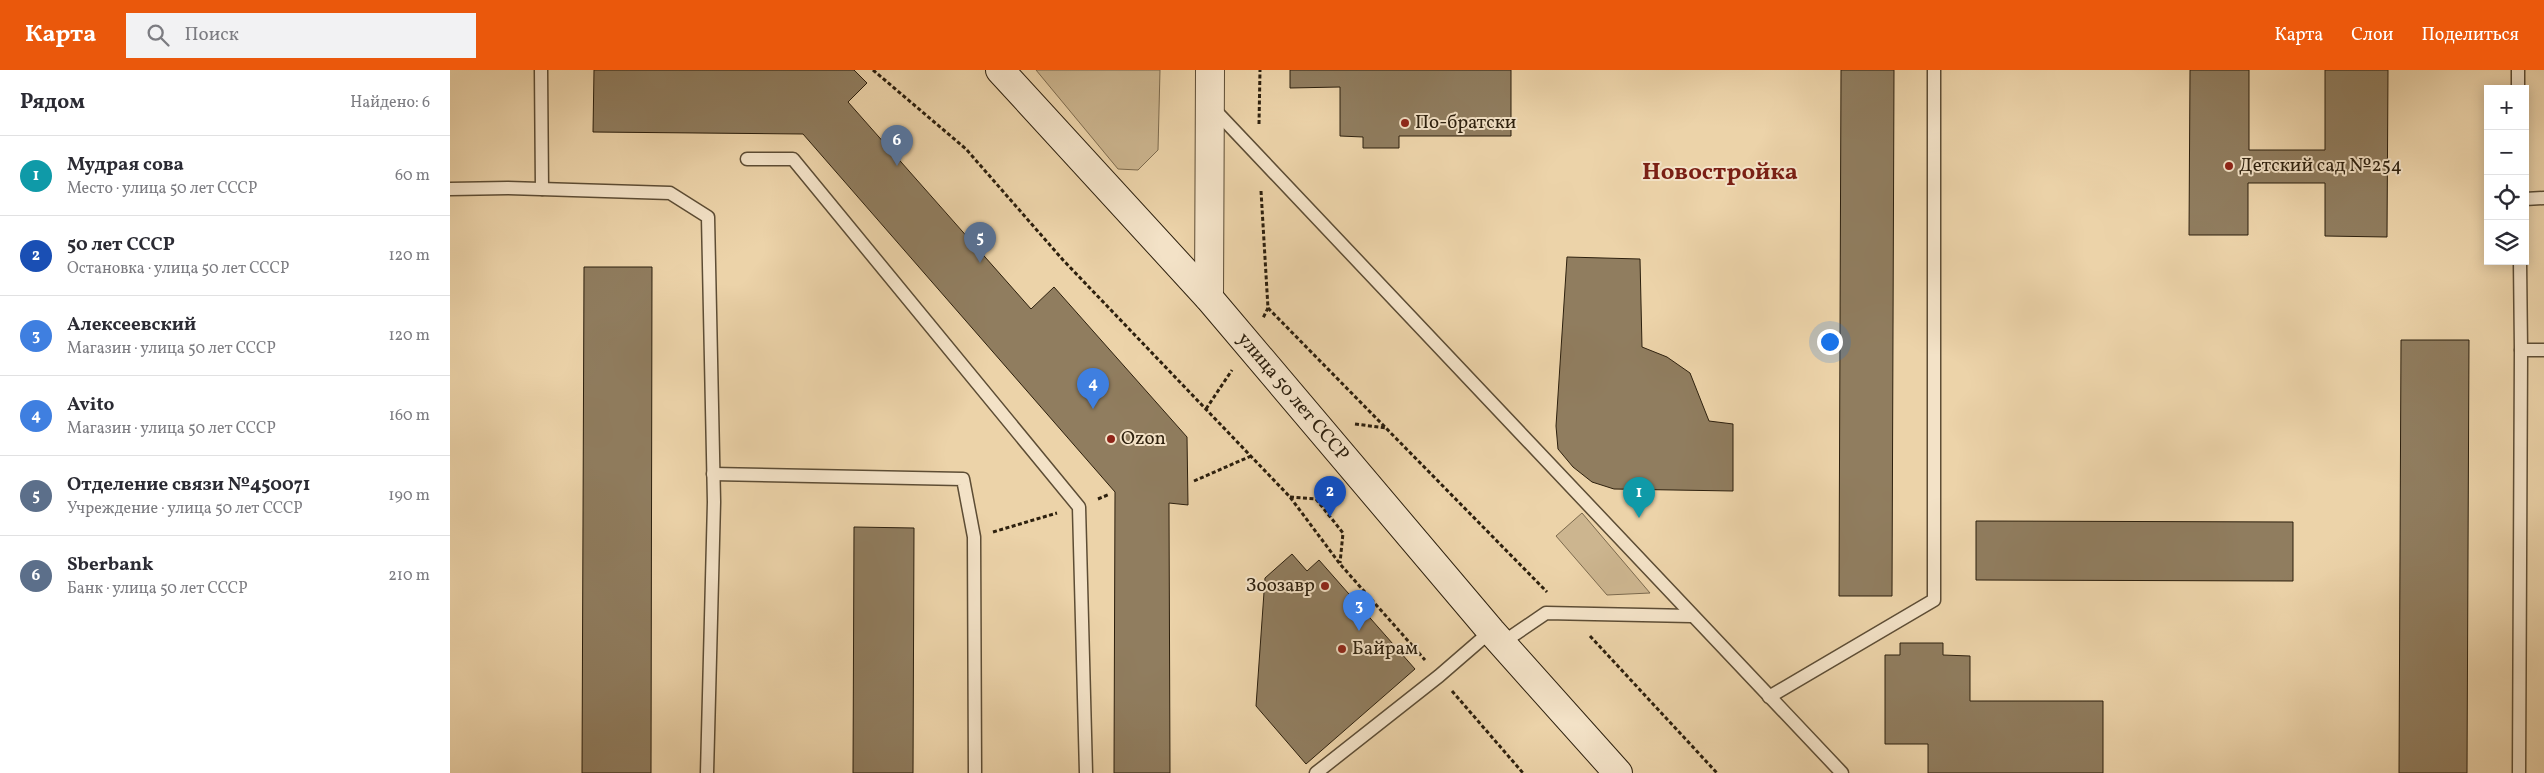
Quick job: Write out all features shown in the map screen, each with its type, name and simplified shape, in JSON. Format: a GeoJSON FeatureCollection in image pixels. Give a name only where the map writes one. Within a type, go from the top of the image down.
{"type":"FeatureCollection","features":[{"type":"Feature","properties":{"kind":"main road","name":"улица 50 лет СССР"},"geometry":{"type":"LineString","coordinates":[[1000,70],[1209,298],[1248,347],[1496,637],[1618,773]]}},
{"type":"Feature","properties":{"kind":"main road"},"geometry":{"type":"LineString","coordinates":[[1209,298],[1210,70]]}},
{"type":"Feature","properties":{"kind":"lane"},"geometry":{"type":"LineString","coordinates":[[540,70],[542,189]]}},
{"type":"Feature","properties":{"kind":"lane"},"geometry":{"type":"LineString","coordinates":[[1769,697],[1934,600],[1934,70]]}},
{"type":"Feature","properties":{"kind":"lane"},"geometry":{"type":"LineString","coordinates":[[2518,70],[2518,85]]}},
{"type":"Feature","properties":{"kind":"lane"},"geometry":{"type":"LineString","coordinates":[[1210,105],[1258,153],[1691,616],[1842,773]]}},
{"type":"Feature","properties":{"kind":"lane"},"geometry":{"type":"LineString","coordinates":[[747,159],[793,159],[1079,507],[1086,773]]}},
{"type":"Feature","properties":{"kind":"lane"},"geometry":{"type":"LineString","coordinates":[[450,189],[542,189],[670,193],[708,217],[713,474],[707,773]]}},
{"type":"Feature","properties":{"kind":"lane"},"geometry":{"type":"LineString","coordinates":[[2529,198],[2544,198]]}},
{"type":"Feature","properties":{"kind":"lane"},"geometry":{"type":"LineString","coordinates":[[2518,773],[2520,265]]}},
{"type":"Feature","properties":{"kind":"lane"},"geometry":{"type":"LineString","coordinates":[[2521,350],[2544,350]]}},
{"type":"Feature","properties":{"kind":"lane"},"geometry":{"type":"LineString","coordinates":[[713,474],[963,479],[974,537],[975,773]]}},
{"type":"Feature","properties":{"kind":"lane"},"geometry":{"type":"LineString","coordinates":[[1316,773],[1439,676],[1496,637],[1546,613],[1691,616]]}},
{"type":"Feature","properties":{"kind":"path"},"geometry":{"type":"LineString","coordinates":[[873,70],[966,149],[1064,260],[1290,497],[1340,564],[1343,533],[1316,499],[1290,497]]}},
{"type":"Feature","properties":{"kind":"path"},"geometry":{"type":"LineString","coordinates":[[1206,409],[1248,347],[1268,308],[1258,153],[1260,70]]}},
{"type":"Feature","properties":{"kind":"path"},"geometry":{"type":"LineString","coordinates":[[1268,308],[1569,614],[1717,773]]}},
{"type":"Feature","properties":{"kind":"path"},"geometry":{"type":"LineString","coordinates":[[1194,481],[1251,456]]}},
{"type":"Feature","properties":{"kind":"path"},"geometry":{"type":"LineString","coordinates":[[974,537],[1079,507],[1110,494]]}},
{"type":"Feature","properties":{"kind":"shaded area"},"geometry":{"type":"Polygon","coordinates":[[[1036,70],[1160,70],[1158,150],[1138,170],[1118,169],[1036,70]]]}},
{"type":"Feature","properties":{"kind":"shaded area"},"geometry":{"type":"Polygon","coordinates":[[[1582,513],[1650,593],[1607,595],[1556,536],[1582,513]]]}},
{"type":"Feature","properties":{"kind":"building"},"geometry":{"type":"Polygon","coordinates":[[[594,70],[854,70],[867,83],[848,102],[1031,309],[1054,287],[1187,437],[1188,505],[1169,503],[1170,773],[1114,773],[1115,492],[803,134],[593,132],[594,70]]]}},
{"type":"Feature","properties":{"kind":"building"},"geometry":{"type":"Polygon","coordinates":[[[1290,70],[1511,70],[1511,136],[1399,136],[1399,148],[1363,148],[1363,137],[1340,136],[1340,87],[1290,88],[1290,70]]]}},
{"type":"Feature","properties":{"kind":"building"},"geometry":{"type":"Polygon","coordinates":[[[1841,70],[1894,70],[1892,596],[1839,596],[1841,70]]]}},
{"type":"Feature","properties":{"kind":"building"},"geometry":{"type":"Polygon","coordinates":[[[2190,70],[2249,70],[2249,150],[2325,150],[2325,70],[2388,70],[2387,237],[2325,236],[2325,183],[2248,183],[2248,235],[2189,235],[2190,70]]]}},
{"type":"Feature","properties":{"kind":"building"},"geometry":{"type":"Polygon","coordinates":[[[1567,257],[1640,259],[1642,347],[1667,357],[1690,373],[1709,421],[1733,424],[1733,491],[1614,489],[1592,482],[1573,467],[1558,449],[1556,426],[1567,257]]]}},
{"type":"Feature","properties":{"kind":"building"},"geometry":{"type":"Polygon","coordinates":[[[584,267],[652,267],[651,773],[582,773],[584,267]]]}},
{"type":"Feature","properties":{"kind":"building"},"geometry":{"type":"Polygon","coordinates":[[[2401,340],[2469,340],[2467,773],[2399,773],[2401,340]]]}},
{"type":"Feature","properties":{"kind":"building"},"geometry":{"type":"Polygon","coordinates":[[[1976,521],[2293,522],[2293,581],[1976,580],[1976,521]]]}},
{"type":"Feature","properties":{"kind":"building"},"geometry":{"type":"Polygon","coordinates":[[[854,527],[914,528],[913,773],[853,773],[854,527]]]}},
{"type":"Feature","properties":{"kind":"building"},"geometry":{"type":"Polygon","coordinates":[[[1292,554],[1307,571],[1319,560],[1415,669],[1306,764],[1256,706],[1265,578],[1292,554]]]}},
{"type":"Feature","properties":{"kind":"building"},"geometry":{"type":"Polygon","coordinates":[[[1900,643],[1943,643],[1943,655],[1970,656],[1970,701],[2103,701],[2103,773],[1928,773],[1928,744],[1885,744],[1885,655],[1900,655],[1900,643]]]}},
{"type":"Feature","properties":{"kind":"place","name":"По-братски"},"geometry":{"type":"Point","coordinates":[1405,123]}},
{"type":"Feature","properties":{"kind":"place","name":"Sberbank"},"geometry":{"type":"Point","coordinates":[897,166]}},
{"type":"Feature","properties":{"kind":"place","name":"Детский сад №254"},"geometry":{"type":"Point","coordinates":[2229,166]}},
{"type":"Feature","properties":{"kind":"place","name":"Отделение связи №450071"},"geometry":{"type":"Point","coordinates":[980,263]}},
{"type":"Feature","properties":{"kind":"place","name":"Avito"},"geometry":{"type":"Point","coordinates":[1093,409]}},
{"type":"Feature","properties":{"kind":"place","name":"Ozon"},"geometry":{"type":"Point","coordinates":[1111,439]}},
{"type":"Feature","properties":{"kind":"place","name":"50 лет СССР"},"geometry":{"type":"Point","coordinates":[1330,517]}},
{"type":"Feature","properties":{"kind":"place","name":"Мудрая сова"},"geometry":{"type":"Point","coordinates":[1639,518]}},
{"type":"Feature","properties":{"kind":"place","name":"Зоозавр"},"geometry":{"type":"Point","coordinates":[1325,586]}},
{"type":"Feature","properties":{"kind":"place","name":"Алексеевский"},"geometry":{"type":"Point","coordinates":[1359,631]}},
{"type":"Feature","properties":{"kind":"place","name":"Байрам"},"geometry":{"type":"Point","coordinates":[1342,649]}},
{"type":"Feature","properties":{"kind":"district","name":"Новостройка"},"geometry":{"type":"Point","coordinates":[1720,173]}}]}
